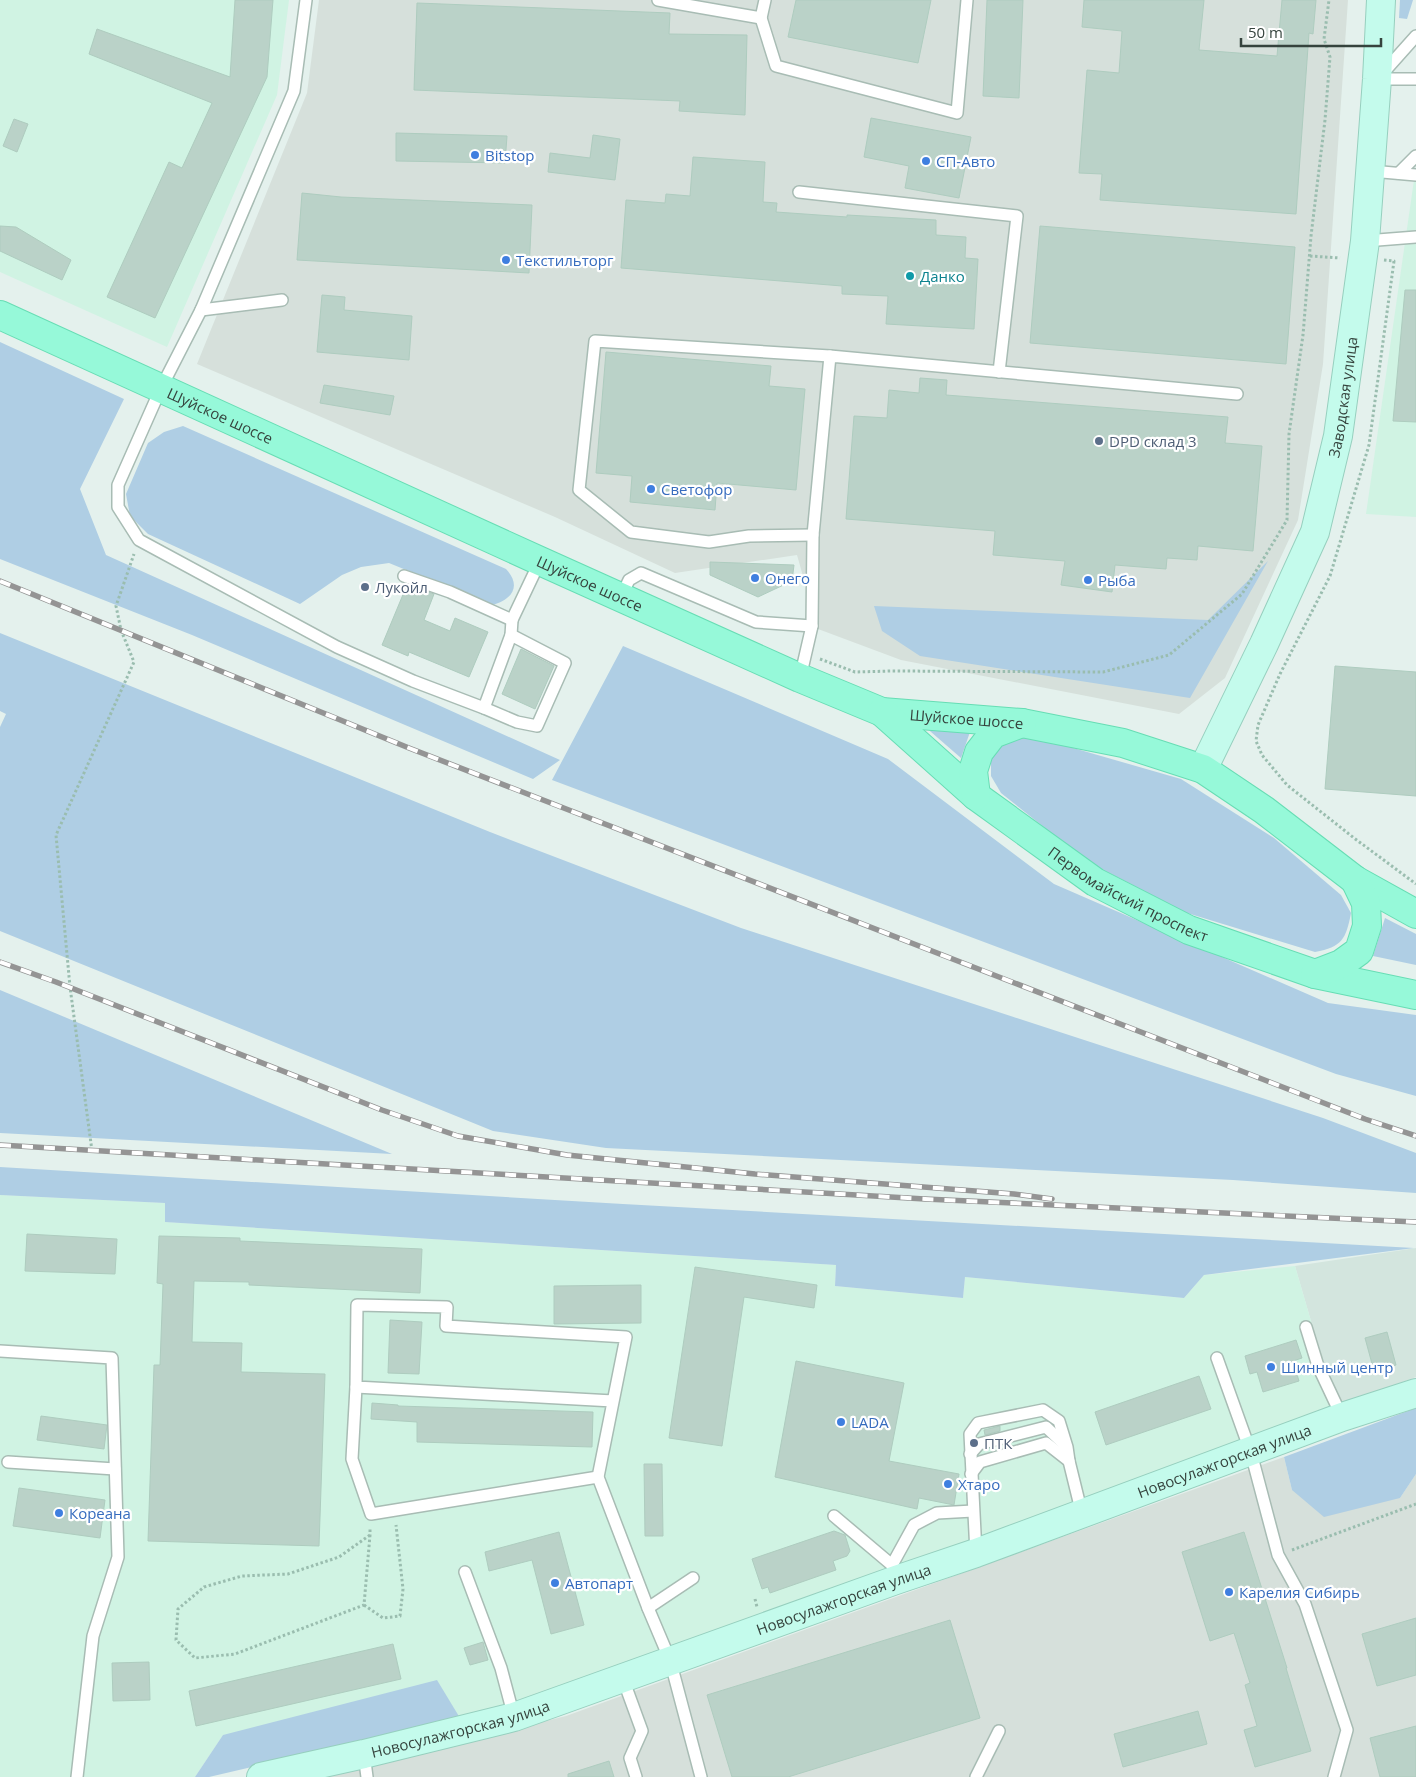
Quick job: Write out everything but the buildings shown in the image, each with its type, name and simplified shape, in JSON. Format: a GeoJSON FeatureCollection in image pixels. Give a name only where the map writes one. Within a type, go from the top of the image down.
{"type":"FeatureCollection","features":[{"type":"Feature","properties":{"kind":"main road","name":"Заводская улица"},"geometry":{"type":"LineString","coordinates":[[1204,769],[1315,532],[1338,436],[1366,241],[1377,79],[1380,0]]}},
{"type":"Feature","properties":{"kind":"main road","name":"Шуйское шоссе"},"geometry":{"type":"LineString","coordinates":[[0,314],[621,597],[803,666],[882,712],[1022,723],[1123,743],[1204,769]]}},
{"type":"Feature","properties":{"kind":"main road","name":"Первомайский проспект"},"geometry":{"type":"LineString","coordinates":[[882,712],[976,796],[1095,882],[1189,930],[1315,974],[1416,995]]}},
{"type":"Feature","properties":{"kind":"main road"},"geometry":{"type":"LineString","coordinates":[[976,796],[973,771],[979,752],[993,734],[1022,723]]}},
{"type":"Feature","properties":{"kind":"main road"},"geometry":{"type":"LineString","coordinates":[[1204,769],[1264,810],[1355,880],[1416,914]]}},
{"type":"Feature","properties":{"kind":"main road"},"geometry":{"type":"LineString","coordinates":[[1315,974],[1341,964],[1359,951],[1367,926],[1366,903],[1355,880]]}},
{"type":"Feature","properties":{"kind":"main road","name":"Новосулажгорская улица"},"geometry":{"type":"LineString","coordinates":[[261,1777],[365,1766],[514,1717],[623,1679],[894,1572],[976,1553],[1342,1417],[1416,1392]]}},
{"type":"Feature","properties":{"kind":"lane"},"geometry":{"type":"LineString","coordinates":[[306,0],[294,91],[201,310],[161,388],[118,485],[118,507],[139,540],[337,648],[413,681],[517,722],[537,726],[565,663],[511,635]]}},
{"type":"Feature","properties":{"kind":"lane"},"geometry":{"type":"LineString","coordinates":[[658,0],[761,18]]}},
{"type":"Feature","properties":{"kind":"lane"},"geometry":{"type":"LineString","coordinates":[[765,0],[761,18],[776,66],[957,113],[968,0]]}},
{"type":"Feature","properties":{"kind":"lane"},"geometry":{"type":"LineString","coordinates":[[1377,79],[1416,36]]}},
{"type":"Feature","properties":{"kind":"lane"},"geometry":{"type":"LineString","coordinates":[[1377,79],[1416,79]]}},
{"type":"Feature","properties":{"kind":"lane"},"geometry":{"type":"LineString","coordinates":[[1400,173],[1416,156]]}},
{"type":"Feature","properties":{"kind":"lane"},"geometry":{"type":"LineString","coordinates":[[1371,171],[1416,175]]}},
{"type":"Feature","properties":{"kind":"lane"},"geometry":{"type":"LineString","coordinates":[[799,192],[1017,216],[999,372]]}},
{"type":"Feature","properties":{"kind":"lane"},"geometry":{"type":"LineString","coordinates":[[1366,241],[1416,237]]}},
{"type":"Feature","properties":{"kind":"lane"},"geometry":{"type":"LineString","coordinates":[[201,310],[282,300]]}},
{"type":"Feature","properties":{"kind":"lane"},"geometry":{"type":"LineString","coordinates":[[813,535],[749,536],[710,542],[632,532],[579,490],[595,341],[830,356],[1236,394]]}},
{"type":"Feature","properties":{"kind":"lane"},"geometry":{"type":"LineString","coordinates":[[803,666],[812,626],[813,535],[830,356]]}},
{"type":"Feature","properties":{"kind":"lane"},"geometry":{"type":"LineString","coordinates":[[484,708],[511,635],[512,620],[540,561]]}},
{"type":"Feature","properties":{"kind":"lane"},"geometry":{"type":"LineString","coordinates":[[621,597],[629,580],[640,573],[756,622],[812,626]]}},
{"type":"Feature","properties":{"kind":"lane"},"geometry":{"type":"LineString","coordinates":[[404,576],[450,592],[512,620]]}},
{"type":"Feature","properties":{"kind":"lane"},"geometry":{"type":"LineString","coordinates":[[598,1477],[371,1514],[352,1459],[356,1387],[357,1305],[447,1307],[446,1326],[626,1337],[598,1477],[670,1660],[702,1777]]}},
{"type":"Feature","properties":{"kind":"lane"},"geometry":{"type":"LineString","coordinates":[[1306,1327],[1318,1366],[1342,1417]]}},
{"type":"Feature","properties":{"kind":"lane"},"geometry":{"type":"LineString","coordinates":[[0,1350],[112,1358],[118,1557],[93,1636],[77,1777]]}},
{"type":"Feature","properties":{"kind":"lane"},"geometry":{"type":"LineString","coordinates":[[1217,1358],[1251,1452],[1278,1555],[1306,1604],[1347,1730],[1334,1777]]}},
{"type":"Feature","properties":{"kind":"lane"},"geometry":{"type":"LineString","coordinates":[[356,1387],[613,1401]]}},
{"type":"Feature","properties":{"kind":"lane"},"geometry":{"type":"LineString","coordinates":[[976,1553],[970,1434],[978,1423],[1043,1410],[1059,1421],[1067,1447],[1082,1514]]}},
{"type":"Feature","properties":{"kind":"lane"},"geometry":{"type":"LineString","coordinates":[[970,1454],[979,1444],[1046,1427],[1067,1447]]}},
{"type":"Feature","properties":{"kind":"lane"},"geometry":{"type":"LineString","coordinates":[[971,1474],[980,1462],[1046,1443],[1069,1461]]}},
{"type":"Feature","properties":{"kind":"lane"},"geometry":{"type":"LineString","coordinates":[[8,1462],[115,1469]]}},
{"type":"Feature","properties":{"kind":"lane"},"geometry":{"type":"LineString","coordinates":[[834,1516],[894,1572],[914,1525],[936,1513],[973,1511]]}},
{"type":"Feature","properties":{"kind":"lane"},"geometry":{"type":"LineString","coordinates":[[466,1572],[501,1668],[514,1717]]}},
{"type":"Feature","properties":{"kind":"lane"},"geometry":{"type":"LineString","coordinates":[[648,1608],[693,1578]]}},
{"type":"Feature","properties":{"kind":"lane"},"geometry":{"type":"LineString","coordinates":[[623,1679],[642,1730],[630,1758],[636,1777]]}},
{"type":"Feature","properties":{"kind":"lane"},"geometry":{"type":"LineString","coordinates":[[976,1777],[999,1731]]}},
{"type":"Feature","properties":{"kind":"path"},"geometry":{"type":"LineString","coordinates":[[803,666],[855,672],[1103,672],[1170,655],[1242,594],[1287,520],[1289,434],[1303,335],[1311,236],[1325,120],[1330,58],[1324,39],[1329,0]]}},
{"type":"Feature","properties":{"kind":"path"},"geometry":{"type":"LineString","coordinates":[[1394,260],[1369,445],[1330,576],[1280,674],[1258,725],[1256,741],[1262,755],[1287,785],[1416,884]]}},
{"type":"Feature","properties":{"kind":"path"},"geometry":{"type":"LineString","coordinates":[[92,1150],[70,987],[56,834],[134,662],[121,630],[116,606],[139,540]]}},
{"type":"Feature","properties":{"kind":"path"},"geometry":{"type":"LineString","coordinates":[[1278,1555],[1416,1504]]}},
{"type":"Feature","properties":{"kind":"path"},"geometry":{"type":"LineString","coordinates":[[364,1605],[383,1618],[400,1616],[403,1590],[394,1510]]}},
{"type":"Feature","properties":{"kind":"path"},"geometry":{"type":"LineString","coordinates":[[364,1605],[371,1514]]}},
{"type":"Feature","properties":{"kind":"path"},"geometry":{"type":"LineString","coordinates":[[364,1605],[235,1654],[195,1658],[176,1640],[178,1609],[204,1587],[242,1576],[288,1574],[339,1557],[370,1535]]}},
{"type":"Feature","properties":{"kind":"shaded area"},"geometry":{"type":"Polygon","coordinates":[[[0,0],[289,0],[277,95],[167,347],[0,272],[0,0]]]}},
{"type":"Feature","properties":{"kind":"shaded area"},"geometry":{"type":"Polygon","coordinates":[[[319,0],[1348,0],[1323,364],[1298,520],[1225,678],[1179,714],[901,660],[818,629],[797,555],[675,573],[555,517],[197,364],[307,93],[319,0]]]}},
{"type":"Feature","properties":{"kind":"shaded area"},"geometry":{"type":"Polygon","coordinates":[[[1400,0],[1413,0],[1407,19],[1399,18],[1400,0]]]}},
{"type":"Feature","properties":{"kind":"shaded area"},"geometry":{"type":"Polygon","coordinates":[[[1416,166],[1416,517],[1366,514],[1416,166]]]}},
{"type":"Feature","properties":{"kind":"shaded area"},"geometry":{"type":"Polygon","coordinates":[[[0,342],[124,399],[80,489],[106,555],[560,760],[533,779],[192,635],[0,559],[0,342]]]}},
{"type":"Feature","properties":{"kind":"shaded area"},"geometry":{"type":"Polygon","coordinates":[[[183,426],[506,569],[513,581],[513,592],[505,600],[492,605],[389,563],[361,567],[342,575],[300,604],[148,534],[130,516],[126,494],[148,443],[164,432],[183,426]]]}},
{"type":"Feature","properties":{"kind":"shaded area"},"geometry":{"type":"Polygon","coordinates":[[[1268,561],[1190,698],[920,656],[882,631],[874,606],[1208,620],[1268,561]]]}},
{"type":"Feature","properties":{"kind":"shaded area"},"geometry":{"type":"Polygon","coordinates":[[[0,633],[490,832],[741,928],[1323,1118],[1416,1153],[1416,1193],[1233,1180],[606,1148],[493,1131],[0,931],[0,727],[6,714],[0,711],[0,633]]]}},
{"type":"Feature","properties":{"kind":"shaded area"},"geometry":{"type":"Polygon","coordinates":[[[623,646],[888,759],[1054,884],[1328,1003],[1416,1015],[1416,1096],[1336,1074],[552,780],[623,646]]]}},
{"type":"Feature","properties":{"kind":"shaded area"},"geometry":{"type":"Polygon","coordinates":[[[923,725],[970,732],[961,758],[923,725]]]}},
{"type":"Feature","properties":{"kind":"shaded area"},"geometry":{"type":"Polygon","coordinates":[[[1035,737],[1181,779],[1274,838],[1341,895],[1351,913],[1345,935],[1337,944],[1315,952],[1187,913],[1088,862],[1001,793],[991,776],[991,760],[999,746],[1012,738],[1035,737]]]}},
{"type":"Feature","properties":{"kind":"shaded area"},"geometry":{"type":"Polygon","coordinates":[[[1385,918],[1416,934],[1416,965],[1373,956],[1385,918]]]}},
{"type":"Feature","properties":{"kind":"shaded area"},"geometry":{"type":"Polygon","coordinates":[[[0,990],[392,1154],[0,1133],[0,990]]]}},
{"type":"Feature","properties":{"kind":"shaded area"},"geometry":{"type":"Polygon","coordinates":[[[0,1167],[1414,1248],[1204,1275],[1184,1298],[965,1277],[963,1298],[835,1286],[836,1265],[165,1222],[165,1203],[0,1195],[0,1167]]]}},
{"type":"Feature","properties":{"kind":"shaded area"},"geometry":{"type":"Polygon","coordinates":[[[0,1195],[165,1203],[166,1222],[836,1265],[835,1286],[963,1298],[965,1277],[1184,1298],[1204,1275],[1295,1266],[1336,1407],[583,1680],[460,1718],[223,1735],[195,1777],[0,1777],[0,1195]]]}},
{"type":"Feature","properties":{"kind":"shaded area"},"geometry":{"type":"Polygon","coordinates":[[[1416,1248],[1416,1377],[1336,1407],[1295,1266],[1416,1248]]]}},
{"type":"Feature","properties":{"kind":"shaded area"},"geometry":{"type":"Polygon","coordinates":[[[1416,1408],[1416,1474],[1400,1498],[1324,1517],[1292,1490],[1284,1457],[1416,1408]]]}},
{"type":"Feature","properties":{"kind":"shaded area"},"geometry":{"type":"Polygon","coordinates":[[[1284,1457],[1292,1490],[1400,1498],[1416,1474],[1416,1777],[324,1777],[566,1716],[1284,1457]]]}},
{"type":"Feature","properties":{"kind":"shaded area"},"geometry":{"type":"Polygon","coordinates":[[[437,1680],[460,1718],[209,1777],[195,1777],[223,1735],[437,1680]]]}},
{"type":"Feature","properties":{"kind":"railway"},"geometry":{"type":"LineString","coordinates":[[0,581],[409,748],[1365,1119],[1416,1136]]}},
{"type":"Feature","properties":{"kind":"railway"},"geometry":{"type":"LineString","coordinates":[[0,962],[56,982],[382,1110],[458,1136],[567,1155],[755,1174],[1014,1194],[1052,1199]]}},
{"type":"Feature","properties":{"kind":"railway"},"geometry":{"type":"LineString","coordinates":[[0,1145],[925,1199],[1416,1222]]}},
{"type":"Feature","properties":{"kind":"place","name":"Bitstop"},"geometry":{"type":"Point","coordinates":[475,155]}},
{"type":"Feature","properties":{"kind":"place","name":"СП-Авто"},"geometry":{"type":"Point","coordinates":[926,161]}},
{"type":"Feature","properties":{"kind":"place","name":"Текстильторг"},"geometry":{"type":"Point","coordinates":[506,260]}},
{"type":"Feature","properties":{"kind":"place","name":"Данко"},"geometry":{"type":"Point","coordinates":[910,276]}},
{"type":"Feature","properties":{"kind":"place","name":"DPD склад 3"},"geometry":{"type":"Point","coordinates":[1099,441]}},
{"type":"Feature","properties":{"kind":"place","name":"Светофор"},"geometry":{"type":"Point","coordinates":[651,489]}},
{"type":"Feature","properties":{"kind":"place","name":"Онего"},"geometry":{"type":"Point","coordinates":[755,578]}},
{"type":"Feature","properties":{"kind":"place","name":"Рыба"},"geometry":{"type":"Point","coordinates":[1088,580]}},
{"type":"Feature","properties":{"kind":"place","name":"Лукойл"},"geometry":{"type":"Point","coordinates":[365,587]}},
{"type":"Feature","properties":{"kind":"place","name":"Шинный центр"},"geometry":{"type":"Point","coordinates":[1271,1367]}},
{"type":"Feature","properties":{"kind":"place","name":"LADA"},"geometry":{"type":"Point","coordinates":[841,1422]}},
{"type":"Feature","properties":{"kind":"place","name":"ПТК"},"geometry":{"type":"Point","coordinates":[974,1443]}},
{"type":"Feature","properties":{"kind":"place","name":"Хтаро"},"geometry":{"type":"Point","coordinates":[948,1484]}},
{"type":"Feature","properties":{"kind":"place","name":"Кореана"},"geometry":{"type":"Point","coordinates":[59,1513]}},
{"type":"Feature","properties":{"kind":"place","name":"Автопарт"},"geometry":{"type":"Point","coordinates":[555,1583]}},
{"type":"Feature","properties":{"kind":"place","name":"Карелия Сибирь"},"geometry":{"type":"Point","coordinates":[1229,1592]}}]}
